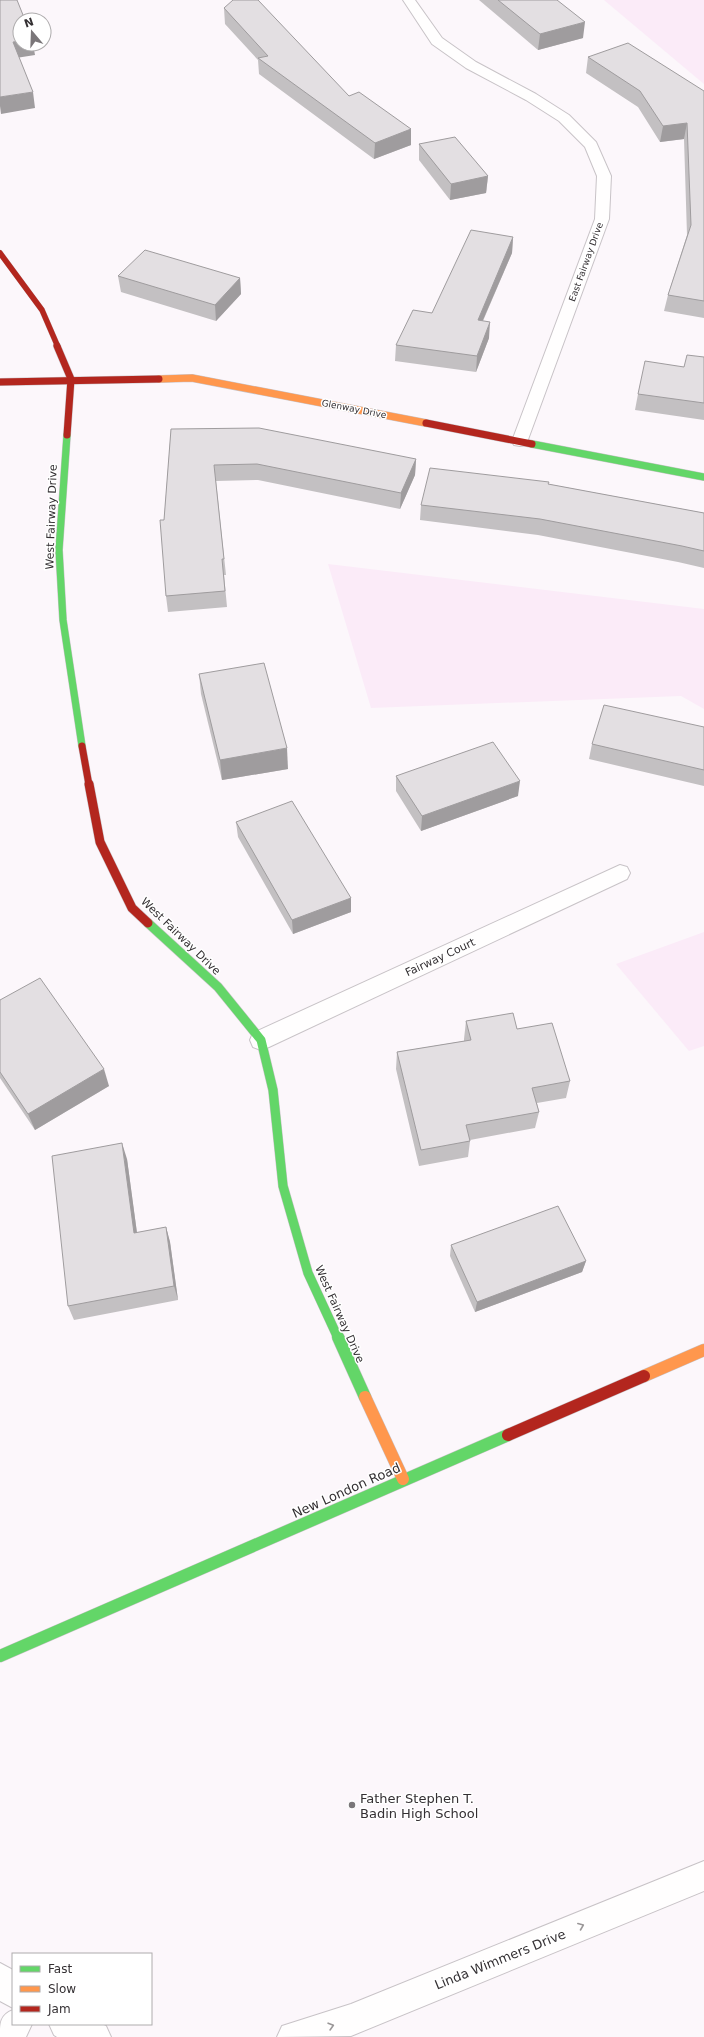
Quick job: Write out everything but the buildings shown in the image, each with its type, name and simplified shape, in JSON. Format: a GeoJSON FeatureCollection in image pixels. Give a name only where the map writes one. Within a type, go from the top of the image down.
{"type":"FeatureCollection","features":[{"type":"Feature","properties":{"kind":"street","name":"East Fairway Drive"},"geometry":{"type":"LineString","coordinates":[[409,0],[437,41],[472,66],[531,97],[564,118],[591,145],[604,176],[602,219],[520,441]]}},
{"type":"Feature","properties":{"kind":"street","name":"West Fairway Drive"},"geometry":{"type":"LineString","coordinates":[[0,253],[42,310],[71,380],[59,550],[63,620],[86,772],[100,842],[132,908],[218,987],[261,1040],[274,1090],[283,1186],[308,1273],[403,1479]]}},
{"type":"Feature","properties":{"kind":"street","name":"Glenway Drive"},"geometry":{"type":"LineString","coordinates":[[0,382],[192,378],[704,477]]}},
{"type":"Feature","properties":{"kind":"street","name":"Fairway Court"},"geometry":{"type":"LineString","coordinates":[[261,1040],[620,873]]}},
{"type":"Feature","properties":{"kind":"street","name":"New London Road"},"geometry":{"type":"LineString","coordinates":[[0,1656],[403,1479],[704,1350]]}},
{"type":"Feature","properties":{"kind":"street","name":"Linda Wimmers Drive"},"geometry":{"type":"LineString","coordinates":[[293,2037],[351,2020],[704,1876]]}},
{"type":"Feature","properties":{"kind":"street"},"geometry":{"type":"LineString","coordinates":[[0,1979],[12,1991]]}},
{"type":"Feature","properties":{"kind":"street"},"geometry":{"type":"LineString","coordinates":[[7,2037],[15,2025]]}},
{"type":"Feature","properties":{"kind":"street"},"geometry":{"type":"LineString","coordinates":[[67,2025],[84,2036],[95,2037]]}},
{"type":"Feature","properties":{"kind":"shaded area"},"geometry":{"type":"Polygon","coordinates":[[[604,0],[704,0],[704,84],[604,0]]]}},
{"type":"Feature","properties":{"kind":"shaded area"},"geometry":{"type":"Polygon","coordinates":[[[328,564],[704,609],[704,709],[681,696],[371,708],[328,564]]]}},
{"type":"Feature","properties":{"kind":"shaded area"},"geometry":{"type":"Polygon","coordinates":[[[704,932],[704,1046],[689,1051],[616,964],[704,932]]]}},
{"type":"Feature","properties":{"kind":"traffic: fast"},"geometry":{"type":"LineString","coordinates":[[67,435],[59,550],[63,620],[82,746]]}},
{"type":"Feature","properties":{"kind":"traffic: fast"},"geometry":{"type":"LineString","coordinates":[[532,444],[704,477]]}},
{"type":"Feature","properties":{"kind":"traffic: fast"},"geometry":{"type":"LineString","coordinates":[[148,923],[218,987],[261,1040],[273,1090],[283,1186],[308,1273],[365,1397]]}},
{"type":"Feature","properties":{"kind":"traffic: fast"},"geometry":{"type":"LineString","coordinates":[[0,1656],[508,1435]]}},
{"type":"Feature","properties":{"kind":"traffic: slow"},"geometry":{"type":"LineString","coordinates":[[159,379],[192,378],[426,423]]}},
{"type":"Feature","properties":{"kind":"traffic: slow"},"geometry":{"type":"LineString","coordinates":[[644,1376],[704,1350]]}},
{"type":"Feature","properties":{"kind":"traffic: slow"},"geometry":{"type":"LineString","coordinates":[[365,1397],[403,1479]]}},
{"type":"Feature","properties":{"kind":"traffic: jam"},"geometry":{"type":"LineString","coordinates":[[0,253],[42,310],[71,379],[67,435]]}},
{"type":"Feature","properties":{"kind":"traffic: jam"},"geometry":{"type":"LineString","coordinates":[[0,382],[159,379]]}},
{"type":"Feature","properties":{"kind":"traffic: jam"},"geometry":{"type":"LineString","coordinates":[[426,423],[532,444]]}},
{"type":"Feature","properties":{"kind":"traffic: jam"},"geometry":{"type":"LineString","coordinates":[[82,746],[100,842],[132,908],[148,923]]}},
{"type":"Feature","properties":{"kind":"traffic: jam"},"geometry":{"type":"LineString","coordinates":[[508,1435],[644,1376]]}},
{"type":"Feature","properties":{"kind":"place","name":"Father Stephen T. Badin High School"},"geometry":{"type":"Point","coordinates":[352,1805]}}]}
